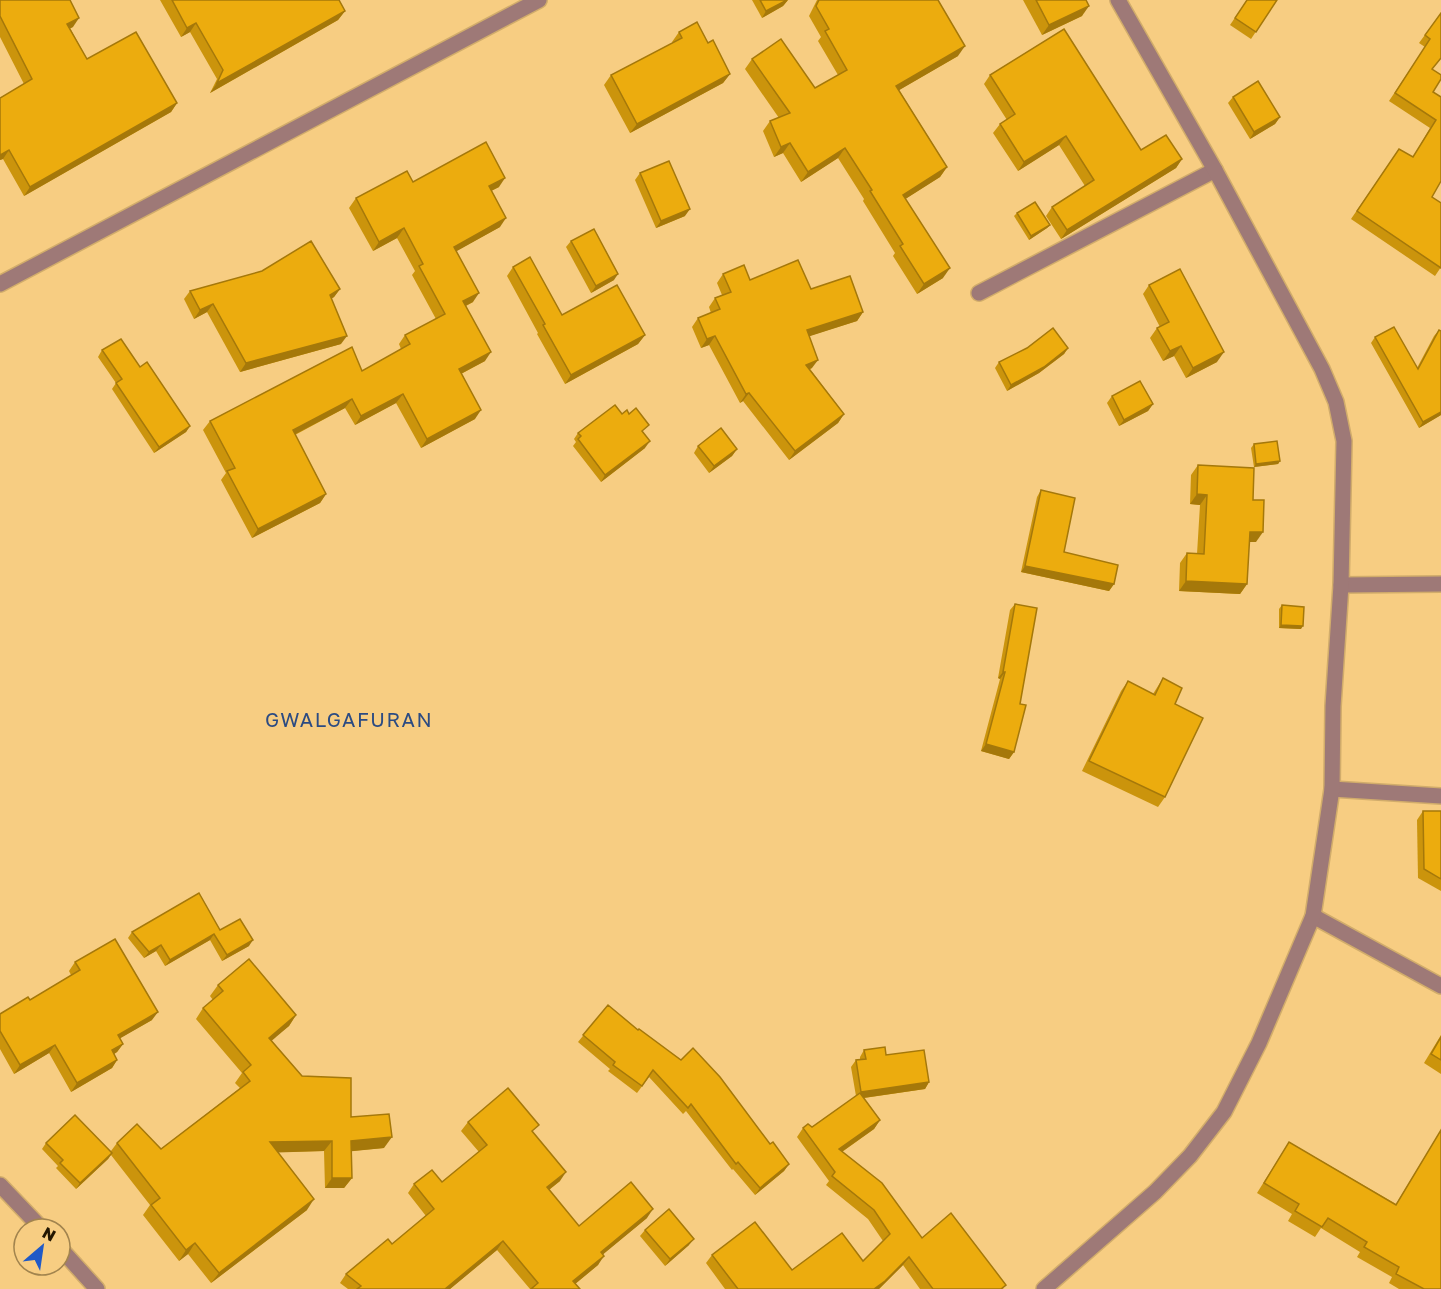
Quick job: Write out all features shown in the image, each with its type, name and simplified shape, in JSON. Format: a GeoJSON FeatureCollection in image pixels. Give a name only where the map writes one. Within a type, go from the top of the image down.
{"type":"FeatureCollection","features":[{"type":"Feature","properties":{"kind":"street"},"geometry":{"type":"LineString","coordinates":[[0,284],[539,0]]}},
{"type":"Feature","properties":{"kind":"street"},"geometry":{"type":"LineString","coordinates":[[1044,1289],[1155,1192],[1190,1156],[1224,1112],[1259,1044],[1313,916],[1332,789],[1333,706],[1341,585],[1344,441],[1336,402],[1322,369],[1215,170],[1118,0]]}},
{"type":"Feature","properties":{"kind":"street"},"geometry":{"type":"LineString","coordinates":[[979,293],[1215,170]]}},
{"type":"Feature","properties":{"kind":"street"},"geometry":{"type":"LineString","coordinates":[[1341,585],[1441,584]]}},
{"type":"Feature","properties":{"kind":"street"},"geometry":{"type":"LineString","coordinates":[[1332,789],[1441,796]]}},
{"type":"Feature","properties":{"kind":"street"},"geometry":{"type":"LineString","coordinates":[[1313,916],[1441,986]]}},
{"type":"Feature","properties":{"kind":"street"},"geometry":{"type":"LineString","coordinates":[[0,1185],[31,1217]]}},
{"type":"Feature","properties":{"kind":"street"},"geometry":{"type":"LineString","coordinates":[[72,1261],[97,1289]]}},
{"type":"Feature","properties":{"kind":"building"},"geometry":{"type":"Polygon","coordinates":[[[0,0],[70,0],[79,18],[67,24],[87,59],[136,32],[177,103],[30,187],[9,150],[0,155],[0,98],[32,79],[0,16],[0,0]]]}},
{"type":"Feature","properties":{"kind":"building"},"geometry":{"type":"Polygon","coordinates":[[[172,0],[339,0],[345,11],[217,83],[223,70],[196,23],[187,28],[172,0]]]}},
{"type":"Feature","properties":{"kind":"building"},"geometry":{"type":"Polygon","coordinates":[[[760,0],[787,0],[766,11],[760,0]]]}},
{"type":"Feature","properties":{"kind":"building"},"geometry":{"type":"Polygon","coordinates":[[[819,0],[938,0],[965,46],[896,86],[947,167],[903,195],[950,268],[924,284],[900,246],[903,244],[870,191],[872,190],[845,148],[808,172],[790,143],[781,147],[770,121],[790,113],[752,59],[781,39],[815,88],[847,70],[825,31],[829,29],[816,6],[819,0]]]}},
{"type":"Feature","properties":{"kind":"building"},"geometry":{"type":"Polygon","coordinates":[[[1036,0],[1086,0],[1089,6],[1049,25],[1036,0]]]}},
{"type":"Feature","properties":{"kind":"building"},"geometry":{"type":"Polygon","coordinates":[[[1247,0],[1277,0],[1256,32],[1235,18],[1247,0]]]}},
{"type":"Feature","properties":{"kind":"building"},"geometry":{"type":"Polygon","coordinates":[[[1441,13],[1441,58],[1432,69],[1441,75],[1433,92],[1441,97],[1441,181],[1432,197],[1441,203],[1441,268],[1357,211],[1399,149],[1413,157],[1436,120],[1395,93],[1430,39],[1425,35],[1441,13]]]}},
{"type":"Feature","properties":{"kind":"building"},"geometry":{"type":"Polygon","coordinates":[[[697,22],[708,43],[713,40],[730,74],[637,124],[611,75],[682,38],[679,32],[697,22]]]}},
{"type":"Feature","properties":{"kind":"building"},"geometry":{"type":"Polygon","coordinates":[[[1064,29],[1141,150],[1166,135],[1182,159],[1067,230],[1052,207],[1094,180],[1066,136],[1024,162],[1000,124],[1015,114],[990,75],[1064,29]]]}},
{"type":"Feature","properties":{"kind":"building"},"geometry":{"type":"Polygon","coordinates":[[[1258,81],[1280,117],[1254,132],[1233,97],[1258,81]]]}},
{"type":"Feature","properties":{"kind":"building"},"geometry":{"type":"Polygon","coordinates":[[[486,142],[505,178],[489,186],[506,218],[454,247],[479,293],[463,301],[491,352],[459,369],[481,410],[427,439],[403,394],[361,416],[352,399],[293,430],[326,494],[258,529],[227,471],[235,468],[210,421],[352,347],[362,371],[410,344],[405,335],[445,314],[419,266],[423,264],[404,228],[379,242],[356,198],[407,171],[413,182],[486,142]]]}},
{"type":"Feature","properties":{"kind":"building"},"geometry":{"type":"Polygon","coordinates":[[[669,161],[690,209],[661,221],[640,173],[669,161]]]}},
{"type":"Feature","properties":{"kind":"building"},"geometry":{"type":"Polygon","coordinates":[[[1035,202],[1050,225],[1031,236],[1017,213],[1035,202]]]}},
{"type":"Feature","properties":{"kind":"building"},"geometry":{"type":"Polygon","coordinates":[[[594,229],[618,274],[596,286],[571,241],[594,229]]]}},
{"type":"Feature","properties":{"kind":"building"},"geometry":{"type":"Polygon","coordinates":[[[311,241],[340,289],[330,295],[347,336],[246,363],[213,304],[200,310],[190,291],[262,271],[311,241]]]}},
{"type":"Feature","properties":{"kind":"building"},"geometry":{"type":"Polygon","coordinates":[[[530,257],[562,315],[617,285],[645,335],[571,375],[513,267],[530,257]]]}},
{"type":"Feature","properties":{"kind":"building"},"geometry":{"type":"Polygon","coordinates":[[[798,260],[811,289],[850,276],[863,312],[807,330],[818,360],[806,365],[844,414],[795,451],[749,393],[746,394],[715,336],[707,339],[698,318],[720,309],[715,298],[731,292],[723,274],[744,265],[750,280],[798,260]]]}},
{"type":"Feature","properties":{"kind":"building"},"geometry":{"type":"Polygon","coordinates":[[[1180,269],[1224,352],[1193,368],[1181,346],[1170,351],[1157,328],[1169,322],[1149,285],[1180,269]]]}},
{"type":"Feature","properties":{"kind":"building"},"geometry":{"type":"Polygon","coordinates":[[[1394,327],[1418,369],[1439,330],[1441,331],[1441,412],[1423,422],[1375,337],[1394,327]]]}},
{"type":"Feature","properties":{"kind":"building"},"geometry":{"type":"Polygon","coordinates":[[[1053,328],[1068,348],[1044,367],[1011,385],[999,362],[1027,348],[1053,328]]]}},
{"type":"Feature","properties":{"kind":"building"},"geometry":{"type":"Polygon","coordinates":[[[121,339],[140,367],[147,362],[190,426],[159,447],[116,383],[122,379],[102,350],[121,339]]]}},
{"type":"Feature","properties":{"kind":"building"},"geometry":{"type":"Polygon","coordinates":[[[1140,381],[1153,404],[1124,420],[1112,396],[1140,381]]]}},
{"type":"Feature","properties":{"kind":"building"},"geometry":{"type":"Polygon","coordinates":[[[615,405],[622,414],[627,410],[629,414],[636,408],[649,425],[642,431],[650,441],[605,475],[578,439],[581,436],[578,433],[615,405]]]}},
{"type":"Feature","properties":{"kind":"building"},"geometry":{"type":"Polygon","coordinates":[[[721,428],[737,449],[714,466],[698,446],[721,428]]]}},
{"type":"Feature","properties":{"kind":"building"},"geometry":{"type":"Polygon","coordinates":[[[1277,441],[1280,461],[1256,464],[1254,444],[1277,441]]]}},
{"type":"Feature","properties":{"kind":"building"},"geometry":{"type":"Polygon","coordinates":[[[1198,465],[1254,468],[1253,500],[1264,500],[1263,532],[1250,532],[1247,584],[1186,581],[1187,553],[1204,554],[1207,495],[1197,494],[1198,465]]]}},
{"type":"Feature","properties":{"kind":"building"},"geometry":{"type":"Polygon","coordinates":[[[1041,490],[1075,498],[1064,552],[1118,565],[1114,584],[1025,566],[1041,490]]]}},
{"type":"Feature","properties":{"kind":"building"},"geometry":{"type":"Polygon","coordinates":[[[1015,604],[1037,608],[1020,704],[1026,705],[1014,752],[986,744],[1005,672],[1003,672],[1015,604]]]}},
{"type":"Feature","properties":{"kind":"building"},"geometry":{"type":"Polygon","coordinates":[[[1282,605],[1304,607],[1303,626],[1281,625],[1282,605]]]}},
{"type":"Feature","properties":{"kind":"building"},"geometry":{"type":"Polygon","coordinates":[[[1163,678],[1182,688],[1175,704],[1203,718],[1165,797],[1089,761],[1128,681],[1155,695],[1163,678]]]}},
{"type":"Feature","properties":{"kind":"building"},"geometry":{"type":"Polygon","coordinates":[[[1423,811],[1441,811],[1441,879],[1424,869],[1423,811]]]}},
{"type":"Feature","properties":{"kind":"building"},"geometry":{"type":"Polygon","coordinates":[[[199,893],[220,930],[240,919],[253,940],[227,955],[214,934],[170,960],[161,945],[149,952],[132,932],[199,893]]]}},
{"type":"Feature","properties":{"kind":"building"},"geometry":{"type":"Polygon","coordinates":[[[115,939],[158,1012],[118,1035],[123,1044],[112,1050],[117,1060],[77,1083],[55,1045],[20,1065],[0,1031],[0,1014],[28,997],[30,1000],[80,970],[75,962],[115,939]]]}},
{"type":"Feature","properties":{"kind":"building"},"geometry":{"type":"Polygon","coordinates":[[[249,959],[296,1015],[269,1038],[302,1076],[351,1078],[351,1117],[389,1114],[392,1137],[351,1141],[352,1178],[332,1178],[332,1141],[270,1142],[314,1199],[219,1273],[195,1243],[186,1250],[151,1205],[160,1198],[117,1143],[137,1124],[161,1149],[250,1081],[243,1072],[251,1065],[203,1008],[223,991],[218,985],[249,959]]]}},
{"type":"Feature","properties":{"kind":"building"},"geometry":{"type":"Polygon","coordinates":[[[608,1005],[638,1030],[681,1060],[693,1048],[720,1077],[770,1144],[773,1142],[789,1164],[760,1188],[738,1162],[736,1164],[691,1104],[688,1108],[653,1070],[642,1086],[613,1065],[615,1062],[583,1035],[608,1005]]]}},
{"type":"Feature","properties":{"kind":"building"},"geometry":{"type":"Polygon","coordinates":[[[1441,1037],[1441,1060],[1431,1054],[1441,1037]]]}},
{"type":"Feature","properties":{"kind":"building"},"geometry":{"type":"Polygon","coordinates":[[[885,1047],[886,1055],[924,1050],[929,1082],[861,1092],[856,1060],[866,1059],[864,1050],[885,1047]]]}},
{"type":"Feature","properties":{"kind":"building"},"geometry":{"type":"Polygon","coordinates":[[[508,1088],[539,1125],[532,1131],[566,1172],[547,1187],[579,1226],[631,1182],[653,1209],[601,1252],[604,1256],[573,1281],[580,1289],[531,1289],[538,1283],[503,1241],[445,1289],[357,1289],[361,1286],[346,1274],[388,1239],[392,1244],[434,1209],[414,1184],[432,1170],[442,1182],[487,1145],[468,1122],[508,1088]]]}},
{"type":"Feature","properties":{"kind":"building"},"geometry":{"type":"Polygon","coordinates":[[[860,1093],[880,1120],[839,1149],[882,1183],[922,1238],[951,1213],[1006,1285],[1001,1289],[933,1289],[909,1257],[874,1289],[738,1289],[712,1255],[755,1222],[792,1270],[842,1233],[863,1261],[890,1234],[874,1210],[832,1176],[835,1172],[803,1128],[808,1124],[812,1127],[860,1093]]]}},
{"type":"Feature","properties":{"kind":"building"},"geometry":{"type":"Polygon","coordinates":[[[75,1115],[112,1153],[80,1183],[60,1163],[63,1160],[46,1143],[75,1115]]]}},
{"type":"Feature","properties":{"kind":"building"},"geometry":{"type":"Polygon","coordinates":[[[1441,1130],[1441,1289],[1424,1289],[1396,1274],[1399,1267],[1364,1247],[1367,1242],[1328,1218],[1322,1227],[1295,1211],[1299,1204],[1264,1183],[1289,1142],[1396,1205],[1441,1130]]]}},
{"type":"Feature","properties":{"kind":"building"},"geometry":{"type":"Polygon","coordinates":[[[669,1209],[694,1239],[670,1259],[645,1230],[669,1209]]]}},
{"type":"Feature","properties":{"kind":"district","name":"GWALGAFURAN"},"geometry":{"type":"Point","coordinates":[349,720]}}]}
